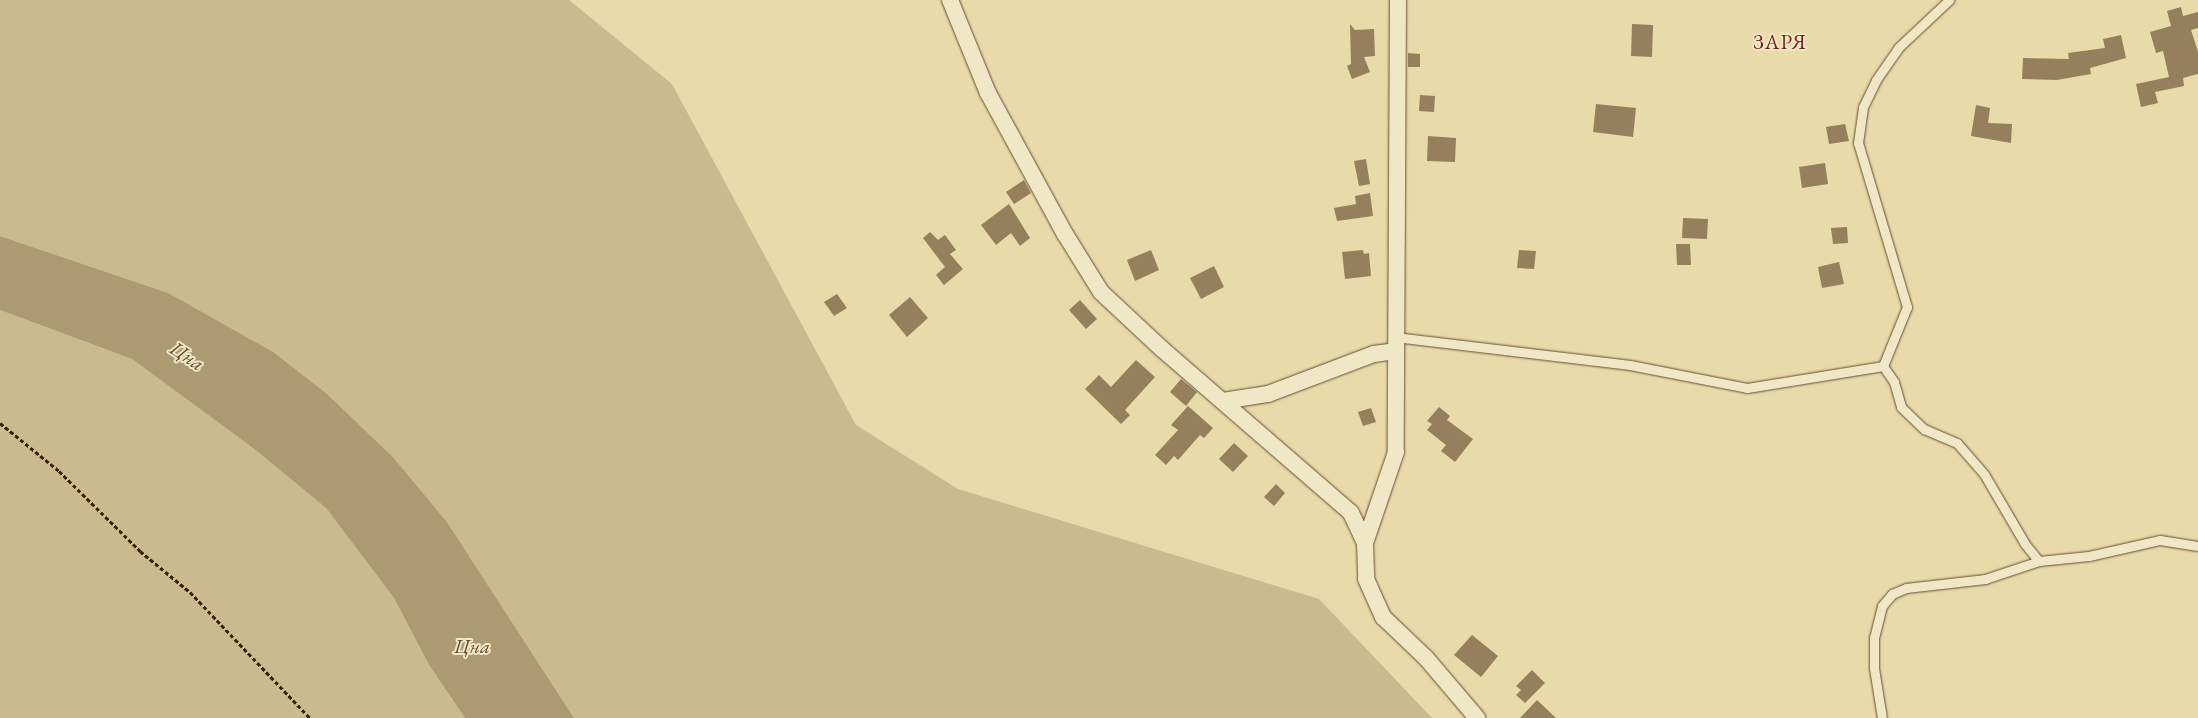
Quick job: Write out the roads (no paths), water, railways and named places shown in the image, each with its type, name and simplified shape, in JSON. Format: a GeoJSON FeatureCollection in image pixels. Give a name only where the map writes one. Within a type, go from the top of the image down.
{"type":"FeatureCollection","features":[{"type":"Feature","properties":{"kind":"street"},"geometry":{"type":"LineString","coordinates":[[950,0],[988,93],[1065,234],[1101,292],[1351,514],[1365,542]]}},
{"type":"Feature","properties":{"kind":"street"},"geometry":{"type":"LineString","coordinates":[[1398,0],[1396,452],[1365,542],[1366,578],[1383,617],[1426,658],[1478,718]]}},
{"type":"Feature","properties":{"kind":"street"},"geometry":{"type":"LineString","coordinates":[[1224,401],[1268,394],[1374,354],[1395,344]]}},
{"type":"Feature","properties":{"kind":"lane"},"geometry":{"type":"LineString","coordinates":[[1884,366],[1906,307],[1858,143],[1863,107],[1876,80],[1899,47],[1949,0]]}},
{"type":"Feature","properties":{"kind":"lane"},"geometry":{"type":"LineString","coordinates":[[1395,344],[1630,365],[1747,388],[1884,366]]}},
{"type":"Feature","properties":{"kind":"lane"},"geometry":{"type":"LineString","coordinates":[[1884,366],[1894,382],[1901,407],[1924,429],[1957,443],[1984,474],[2025,544],[2039,561]]}},
{"type":"Feature","properties":{"kind":"lane"},"geometry":{"type":"LineString","coordinates":[[1882,718],[1874,668],[1874,638],[1882,606],[1892,594],[1906,588],[1985,579],[2039,561],[2089,556],[2160,540],[2198,546]]}},
{"type":"Feature","properties":{"kind":"water","name":"Цна"},"geometry":{"type":"Polygon","coordinates":[[[0,236],[168,293],[273,352],[327,394],[393,457],[447,522],[574,718],[465,718],[429,665],[394,598],[326,508],[253,448],[132,359],[0,310],[0,236]]]}},
{"type":"Feature","properties":{"kind":"district","name":"ЗАРЯ"},"geometry":{"type":"Point","coordinates":[1780,42]}}]}
